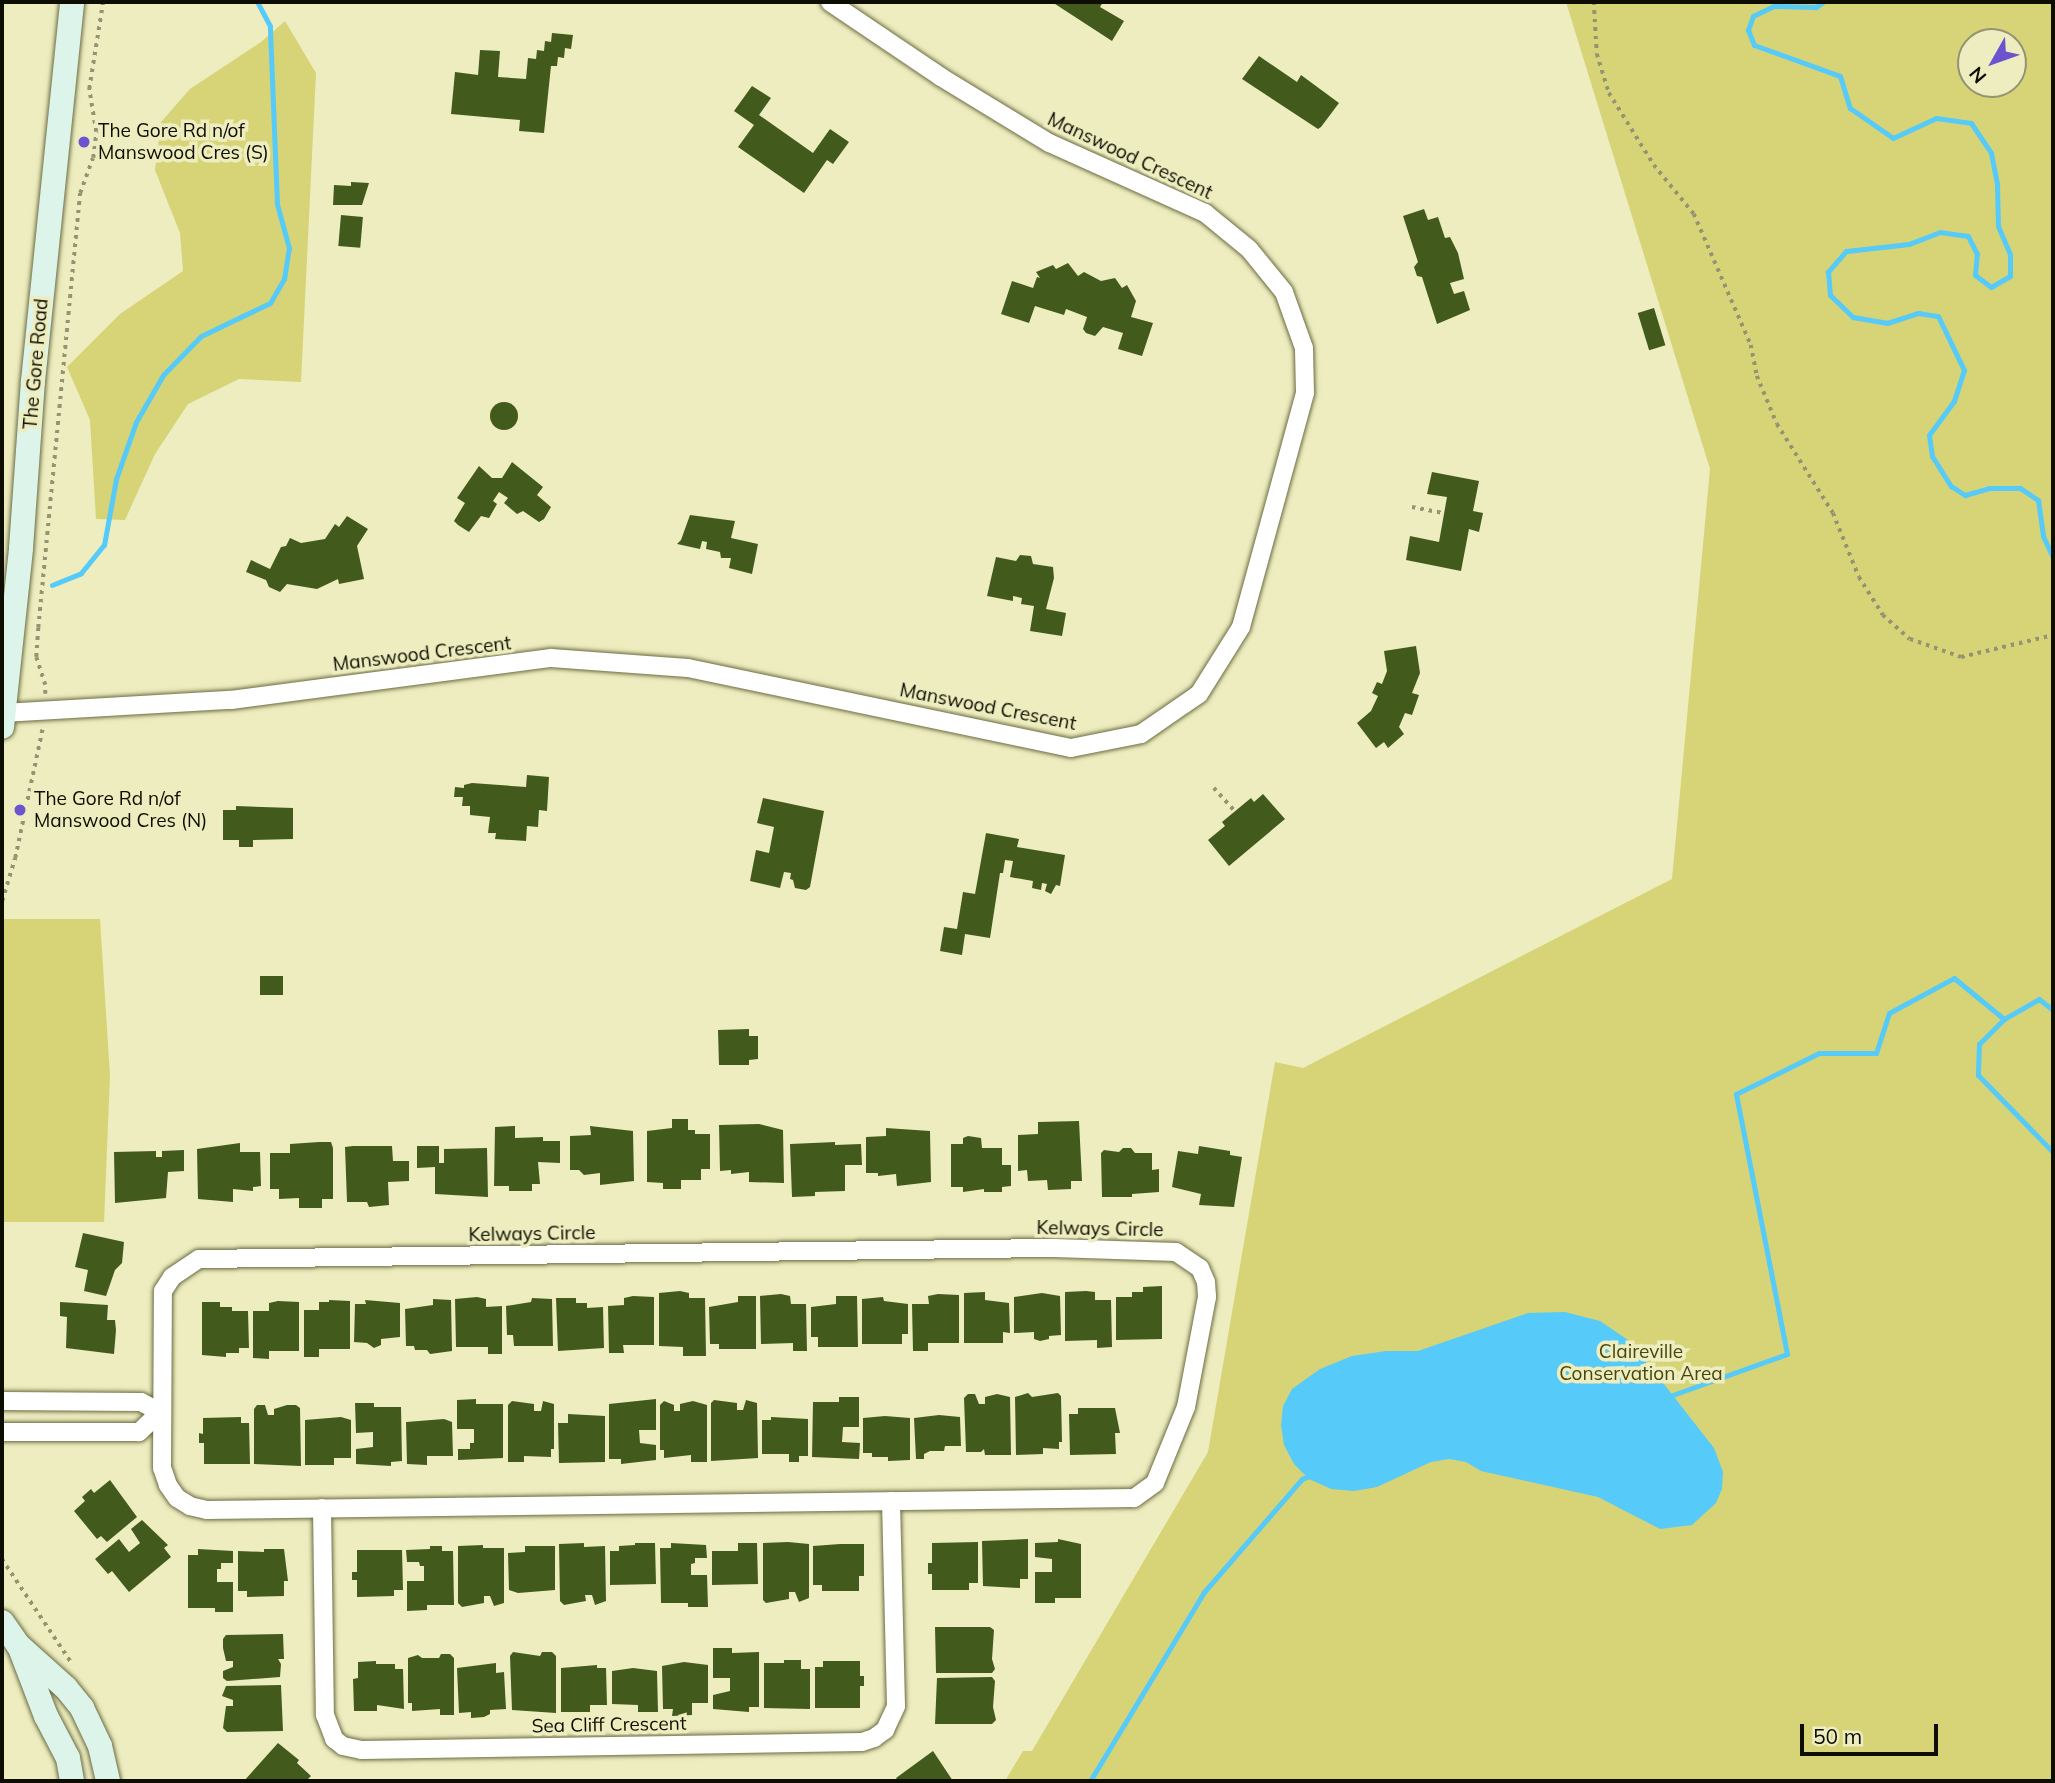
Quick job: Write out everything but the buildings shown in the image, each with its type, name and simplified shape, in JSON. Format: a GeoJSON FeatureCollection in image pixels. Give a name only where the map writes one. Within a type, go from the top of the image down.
{"type":"FeatureCollection","features":[{"type":"Feature","properties":{"kind":"main road","name":"The Gore Road"},"geometry":{"type":"LineString","coordinates":[[3,720],[21,548],[34,368],[72,2]]}},
{"type":"Feature","properties":{"kind":"main road"},"geometry":{"type":"LineString","coordinates":[[2,1622],[18,1644],[66,1688],[82,1708],[100,1746],[108,1781]]}},
{"type":"Feature","properties":{"kind":"main road"},"geometry":{"type":"LineString","coordinates":[[18,1644],[46,1716],[68,1758],[72,1781]]}},
{"type":"Feature","properties":{"kind":"street","name":"Manswood Crescent"},"geometry":{"type":"LineString","coordinates":[[3,720],[231,700],[551,658],[688,668],[1071,748],[1141,734],[1199,694],[1241,627],[1305,393],[1304,348],[1284,292],[1249,249],[1205,213],[1049,143],[941,77],[830,2]]}},
{"type":"Feature","properties":{"kind":"street","name":"Kelways Circle"},"geometry":{"type":"LineString","coordinates":[[1148,1249],[1176,1252],[1200,1269],[1206,1282],[1207,1297],[1186,1408],[1164,1466],[1146,1492],[1134,1498],[1116,1499],[891,1501],[207,1510],[190,1506],[177,1498],[162,1468],[160,1412],[163,1291],[184,1266],[200,1259],[1148,1249]]}},
{"type":"Feature","properties":{"kind":"street"},"geometry":{"type":"LineString","coordinates":[[2,1401],[141,1402],[160,1412],[139,1432],[2,1432]]}},
{"type":"Feature","properties":{"kind":"street","name":"Sea Cliff Crescent"},"geometry":{"type":"LineString","coordinates":[[323,1508],[328,1728],[334,1739],[352,1749],[390,1750],[862,1742],[874,1738],[885,1730],[895,1706],[891,1501]]}},
{"type":"Feature","properties":{"kind":"path"},"geometry":{"type":"LineString","coordinates":[[45,685],[36,657],[38,628],[80,193],[93,158],[96,132],[89,89],[103,2]]}},
{"type":"Feature","properties":{"kind":"path"},"geometry":{"type":"LineString","coordinates":[[1594,2],[1597,54],[1609,93],[1654,165],[1693,215],[1751,345],[1757,376],[1777,424],[1833,513],[1859,577],[1883,615],[1910,639],[1961,657],[2053,635]]}},
{"type":"Feature","properties":{"kind":"path"},"geometry":{"type":"LineString","coordinates":[[1412,507],[1444,513]]}},
{"type":"Feature","properties":{"kind":"path"},"geometry":{"type":"LineString","coordinates":[[2,901],[43,736]]}},
{"type":"Feature","properties":{"kind":"path"},"geometry":{"type":"LineString","coordinates":[[1214,788],[1235,811]]}},
{"type":"Feature","properties":{"kind":"green space","name":"Claireville Conservation Area"},"geometry":{"type":"Polygon","coordinates":[[[1566,2],[2053,2],[2053,1781],[1005,1781],[1023,1751],[1032,1751],[1208,1452],[1275,1062],[1303,1068],[1672,879],[1710,469],[1566,2]]]}},
{"type":"Feature","properties":{"kind":"green space"},"geometry":{"type":"Polygon","coordinates":[[[285,21],[316,73],[301,382],[239,379],[188,404],[155,454],[125,520],[96,519],[90,420],[67,367],[120,314],[183,271],[180,233],[155,170],[161,122],[190,89],[261,42],[285,21]]]}},
{"type":"Feature","properties":{"kind":"green space"},"geometry":{"type":"Polygon","coordinates":[[[2,919],[100,919],[110,1076],[104,1222],[2,1222],[2,919]]]}},
{"type":"Feature","properties":{"kind":"water"},"geometry":{"type":"Polygon","coordinates":[[[1565,1312],[1600,1321],[1631,1342],[1714,1448],[1723,1472],[1722,1489],[1716,1503],[1692,1525],[1660,1529],[1598,1497],[1481,1471],[1466,1462],[1449,1459],[1431,1462],[1377,1487],[1354,1491],[1331,1489],[1309,1479],[1294,1464],[1284,1445],[1281,1425],[1283,1406],[1292,1389],[1320,1369],[1352,1356],[1386,1351],[1418,1351],[1528,1313],[1565,1312]]]}},
{"type":"Feature","properties":{"kind":"waterway"},"geometry":{"type":"LineString","coordinates":[[52,585],[81,573],[104,545],[116,479],[136,422],[163,375],[201,336],[270,303],[284,279],[289,248],[277,204],[270,26],[257,2]]}},
{"type":"Feature","properties":{"kind":"waterway"},"geometry":{"type":"LineString","coordinates":[[1823,2],[1816,7],[1774,6],[1753,16],[1748,30],[1754,45],[1840,76],[1850,108],[1893,138],[1936,118],[1971,123],[1991,153],[1997,185],[1998,226],[2010,254],[2010,276],[1991,287],[1975,275],[1977,254],[1968,236],[1940,232],[1909,244],[1846,251],[1828,272],[1830,295],[1853,317],[1887,323],[1918,313],[1938,316],[1964,370],[1954,401],[1929,435],[1932,456],[1951,486],[1965,495],[1989,488],[2020,488],[2038,500],[2043,536],[2053,557]]}},
{"type":"Feature","properties":{"kind":"waterway"},"geometry":{"type":"LineString","coordinates":[[1667,1397],[1787,1354],[1736,1094],[1819,1053],[1876,1053],[1889,1013],[1954,978],[2004,1019]]}},
{"type":"Feature","properties":{"kind":"waterway"},"geometry":{"type":"LineString","coordinates":[[2053,1010],[2039,999],[2004,1019],[1979,1044],[1978,1075],[2053,1152]]}},
{"type":"Feature","properties":{"kind":"waterway"},"geometry":{"type":"LineString","coordinates":[[1090,1781],[1204,1592],[1302,1479],[1312,1475]]}},
{"type":"Feature","properties":{"kind":"place","name":"The Gore Rd n/of Manswood Cres (S)"},"geometry":{"type":"Point","coordinates":[84,142]}},
{"type":"Feature","properties":{"kind":"place","name":"The Gore Rd n/of Manswood Cres (N)"},"geometry":{"type":"Point","coordinates":[20,810]}}]}
